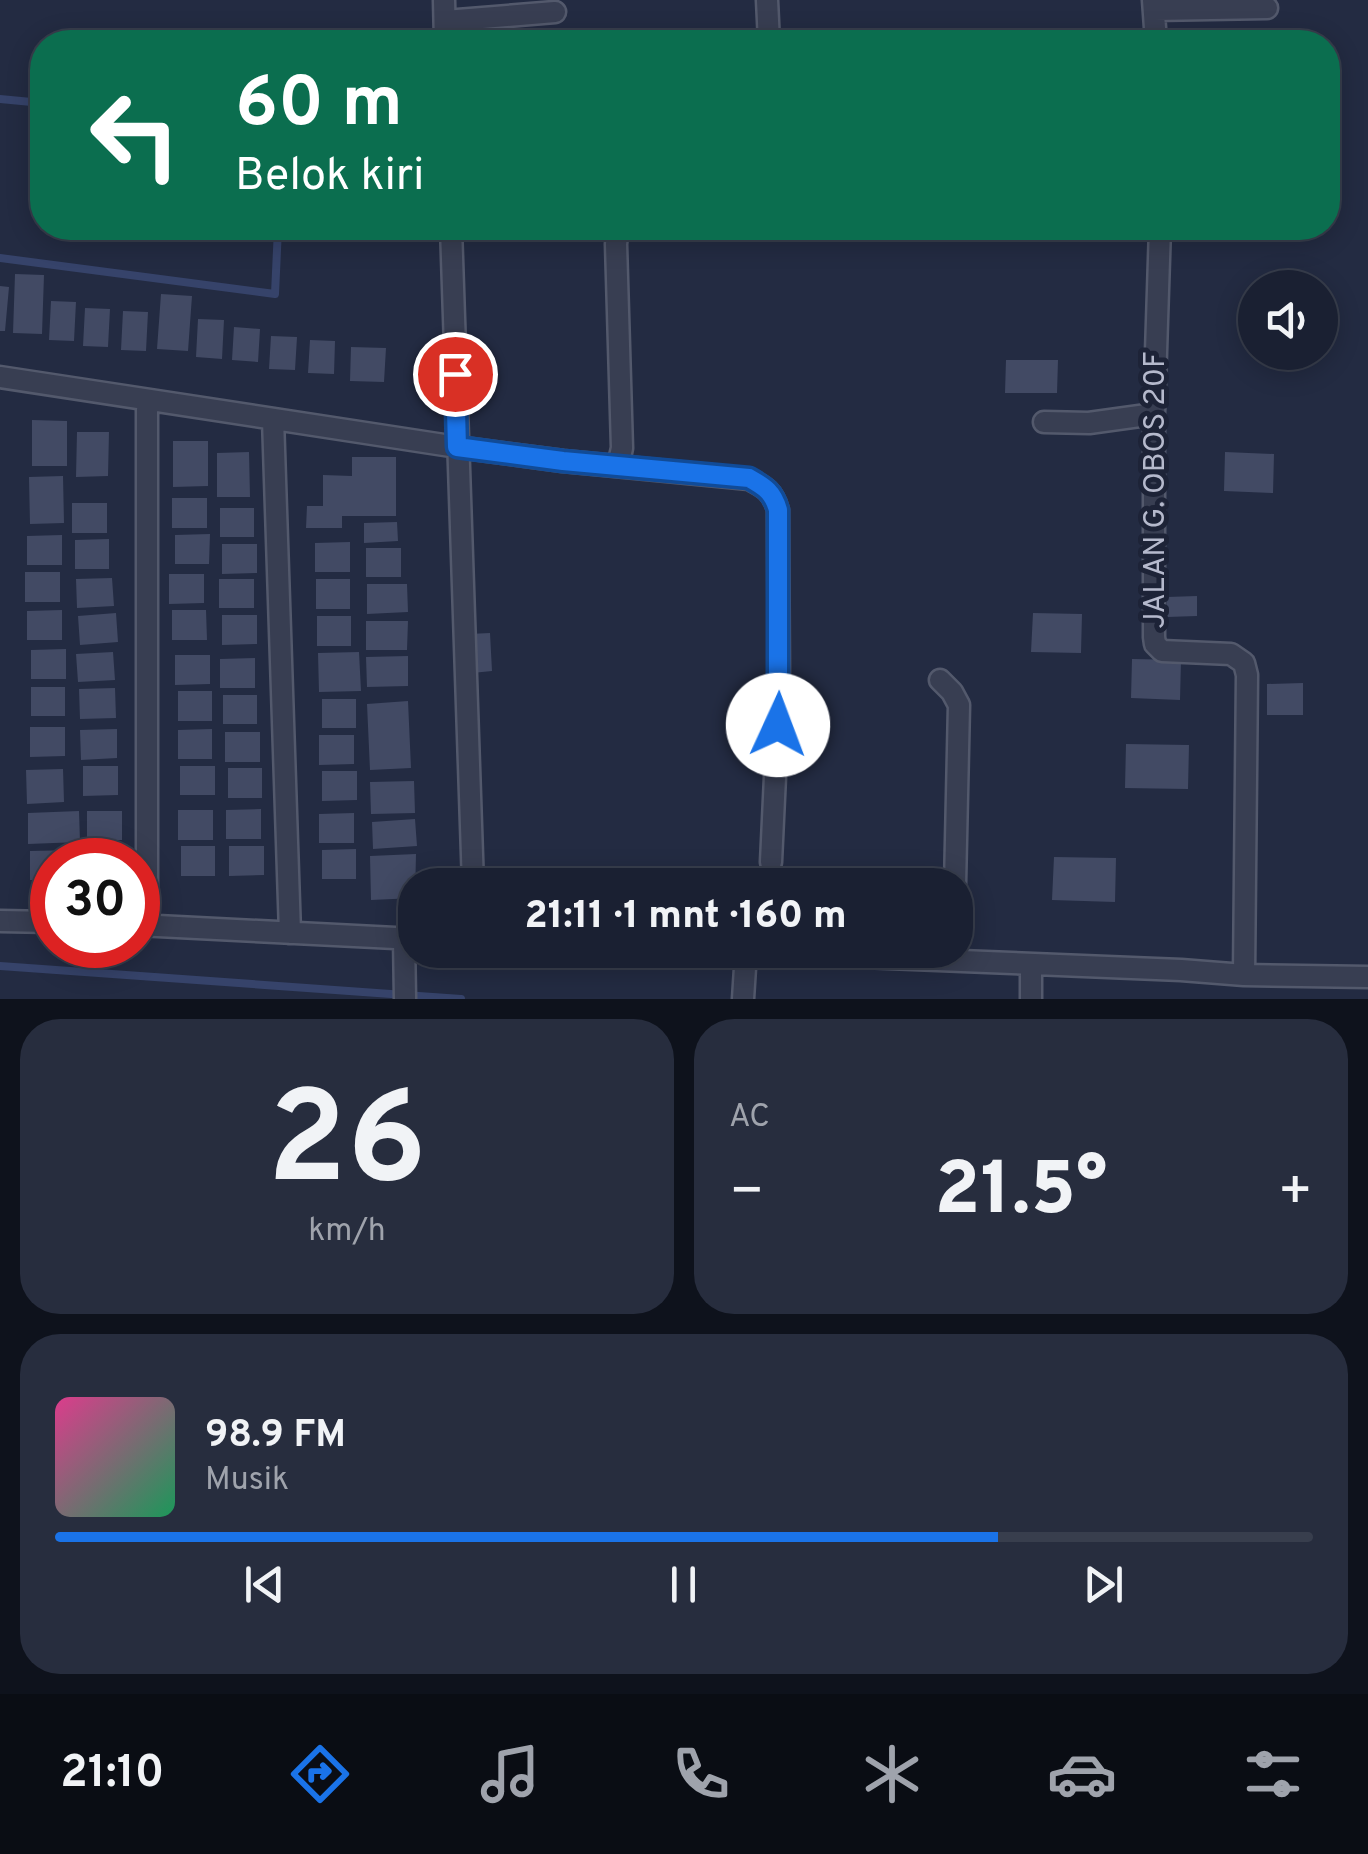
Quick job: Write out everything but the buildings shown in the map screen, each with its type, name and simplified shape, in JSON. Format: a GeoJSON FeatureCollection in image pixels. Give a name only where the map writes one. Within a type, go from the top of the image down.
{"type":"FeatureCollection","features":[{"type":"Feature","properties":{"kind":"street"},"geometry":{"type":"LineString","coordinates":[[767,0],[768,30]]}},
{"type":"Feature","properties":{"kind":"street"},"geometry":{"type":"LineString","coordinates":[[1155,30],[1154,5],[1267,8]]}},
{"type":"Feature","properties":{"kind":"street"},"geometry":{"type":"LineString","coordinates":[[445,21],[555,12]]}},
{"type":"Feature","properties":{"kind":"street"},"geometry":{"type":"LineString","coordinates":[[450,240],[471,868]]}},
{"type":"Feature","properties":{"kind":"street"},"geometry":{"type":"LineString","coordinates":[[616,240],[622,448],[618,466]]}},
{"type":"Feature","properties":{"kind":"street","name":"JALAN G. OBOS 20F"},"geometry":{"type":"LineString","coordinates":[[1160,240],[1154,414],[1155,644],[1162,650],[1231,654],[1244,663],[1244,976]]}},
{"type":"Feature","properties":{"kind":"street"},"geometry":{"type":"LineString","coordinates":[[0,377],[457,447],[749,478],[764,486],[774,496],[778,510],[780,691],[771,862]]}},
{"type":"Feature","properties":{"kind":"street"},"geometry":{"type":"LineString","coordinates":[[143,838],[147,400]]}},
{"type":"Feature","properties":{"kind":"street"},"geometry":{"type":"LineString","coordinates":[[1044,422],[1089,423],[1154,414]]}},
{"type":"Feature","properties":{"kind":"street"},"geometry":{"type":"LineString","coordinates":[[273,419],[290,933]]}},
{"type":"Feature","properties":{"kind":"street"},"geometry":{"type":"LineString","coordinates":[[940,680],[959,705],[954,868]]}},
{"type":"Feature","properties":{"kind":"street"},"geometry":{"type":"LineString","coordinates":[[0,920],[30,921]]}},
{"type":"Feature","properties":{"kind":"street"},"geometry":{"type":"LineString","coordinates":[[160,926],[398,938]]}},
{"type":"Feature","properties":{"kind":"street"},"geometry":{"type":"LineString","coordinates":[[973,957],[1244,976],[1368,977]]}},
{"type":"Feature","properties":{"kind":"street"},"geometry":{"type":"LineString","coordinates":[[1031,964],[1032,999]]}},
{"type":"Feature","properties":{"kind":"street"},"geometry":{"type":"LineString","coordinates":[[405,999],[407,968]]}},
{"type":"Feature","properties":{"kind":"street"},"geometry":{"type":"LineString","coordinates":[[743,999],[745,968]]}},
{"type":"Feature","properties":{"kind":"waterway"},"geometry":{"type":"LineString","coordinates":[[0,99],[30,102]]}},
{"type":"Feature","properties":{"kind":"waterway"},"geometry":{"type":"LineString","coordinates":[[0,258],[275,294],[277,240]]}},
{"type":"Feature","properties":{"kind":"waterway"},"geometry":{"type":"LineString","coordinates":[[0,966],[461,999]]}},
{"type":"Feature","properties":{"kind":"route"},"geometry":{"type":"LineString","coordinates":[[455,374],[457,447],[749,478],[774,496],[778,510],[778,725]]}}]}
